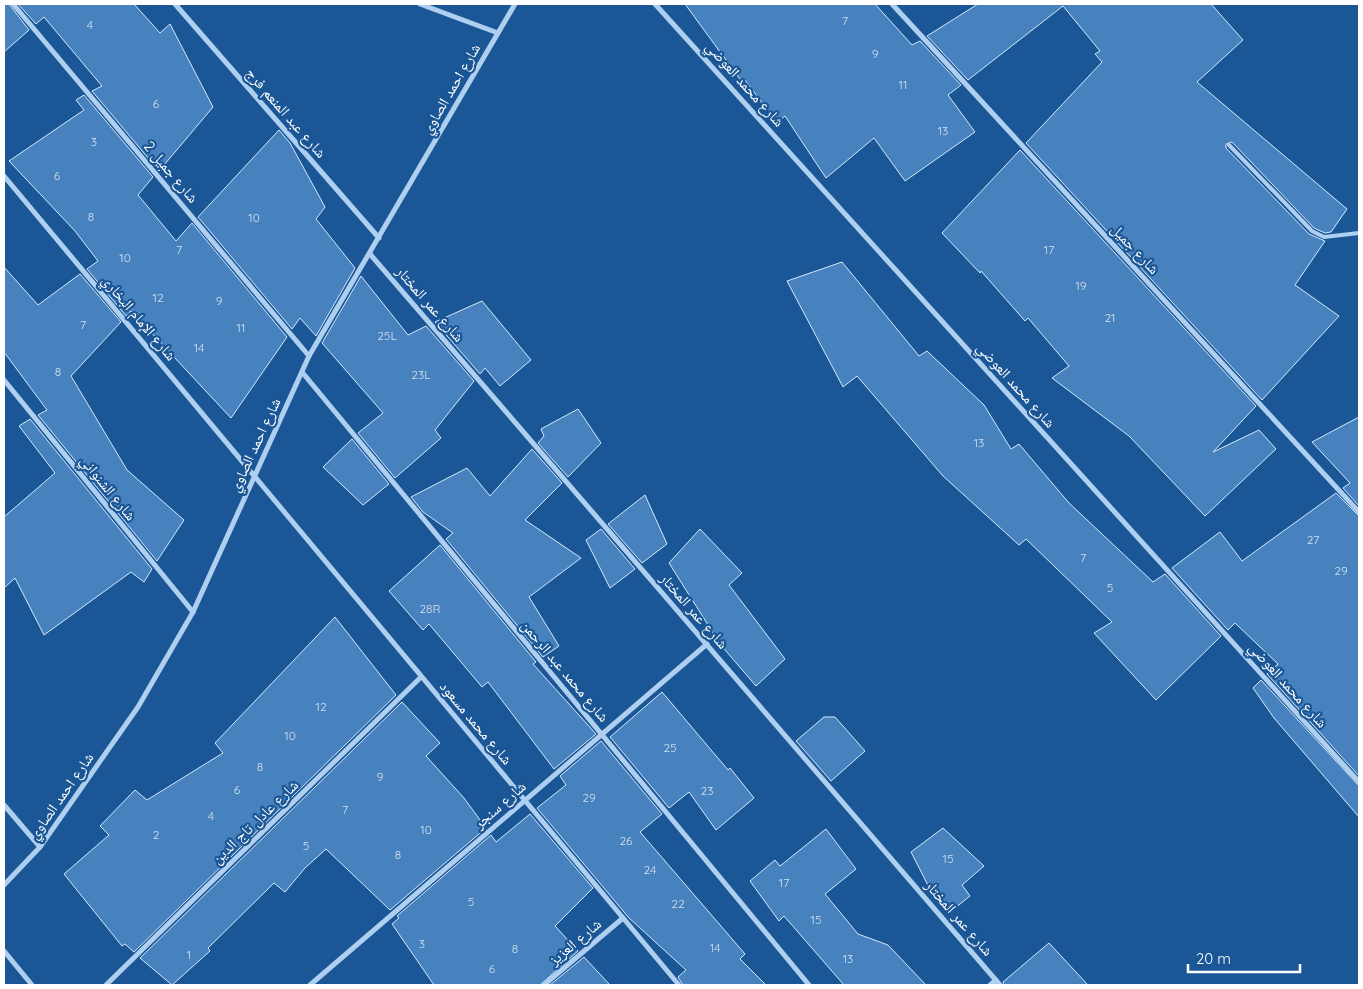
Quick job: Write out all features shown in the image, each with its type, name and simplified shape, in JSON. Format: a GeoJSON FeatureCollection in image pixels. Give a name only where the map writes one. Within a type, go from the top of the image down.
{"type":"FeatureCollection","features":[{"type":"Feature","properties":{"kind":"street","name":"شارع جميل 2"},"geometry":{"type":"LineString","coordinates":[[13,4],[309,356]]}},
{"type":"Feature","properties":{"kind":"street","name":"شارع عبد المنعم فرج"},"geometry":{"type":"LineString","coordinates":[[175,4],[379,238]]}},
{"type":"Feature","properties":{"kind":"street"},"geometry":{"type":"LineString","coordinates":[[420,4],[498,33]]}},
{"type":"Feature","properties":{"kind":"street","name":"شارع احمد الصاوي"},"geometry":{"type":"LineString","coordinates":[[4,885],[40,847],[138,707],[193,612],[309,356],[515,4]]}},
{"type":"Feature","properties":{"kind":"street","name":"شارع محمد العوضي"},"geometry":{"type":"LineString","coordinates":[[655,4],[1359,782]]}},
{"type":"Feature","properties":{"kind":"street","name":"شارع جميل"},"geometry":{"type":"LineString","coordinates":[[892,4],[1359,512]]}},
{"type":"Feature","properties":{"kind":"street","name":"شارع الإمام البخاري"},"geometry":{"type":"LineString","coordinates":[[4,176],[255,476]]}},
{"type":"Feature","properties":{"kind":"street","name":"شارع عمر المختار"},"geometry":{"type":"LineString","coordinates":[[370,254],[1000,985]]}},
{"type":"Feature","properties":{"kind":"street","name":"شارع محمد عبد الرحمن"},"geometry":{"type":"LineString","coordinates":[[302,372],[809,985]]}},
{"type":"Feature","properties":{"kind":"street","name":"شارع الشنواني"},"geometry":{"type":"LineString","coordinates":[[4,380],[193,612]]}},
{"type":"Feature","properties":{"kind":"street","name":"شارع محمد مسعود"},"geometry":{"type":"LineString","coordinates":[[255,476],[679,985]]}},
{"type":"Feature","properties":{"kind":"street","name":"شارع سنجر"},"geometry":{"type":"LineString","coordinates":[[310,985],[707,644]]}},
{"type":"Feature","properties":{"kind":"street","name":"شارع عادل تاج الدين"},"geometry":{"type":"LineString","coordinates":[[106,985],[421,677]]}},
{"type":"Feature","properties":{"kind":"street"},"geometry":{"type":"LineString","coordinates":[[4,805],[40,847]]}},
{"type":"Feature","properties":{"kind":"street","name":"شارع العزيز"},"geometry":{"type":"LineString","coordinates":[[544,985],[623,918]]}},
{"type":"Feature","properties":{"kind":"street"},"geometry":{"type":"LineString","coordinates":[[4,951],[32,985]]}},
{"type":"Feature","properties":{"kind":"street"},"geometry":{"type":"LineString","coordinates":[[990,985],[996,980]]}},
{"type":"Feature","properties":{"kind":"lane"},"geometry":{"type":"LineString","coordinates":[[1229,145],[1312,231],[1324,237],[1359,233]]}},
{"type":"Feature","properties":{"kind":"building"},"geometry":{"type":"Polygon","coordinates":[[[4,4],[9,4],[29,30],[4,52],[4,4]]]}},
{"type":"Feature","properties":{"kind":"building"},"geometry":{"type":"Polygon","coordinates":[[[18,4],[134,4],[160,33],[170,24],[213,107],[159,171],[92,91],[102,86],[44,17],[36,24],[18,4]]]}},
{"type":"Feature","properties":{"kind":"building"},"geometry":{"type":"Polygon","coordinates":[[[685,4],[875,4],[912,45],[920,41],[961,85],[948,95],[975,132],[905,181],[874,138],[826,178],[785,116],[777,123],[745,80],[742,82],[685,4]]]}},
{"type":"Feature","properties":{"kind":"building"},"geometry":{"type":"Polygon","coordinates":[[[978,4],[1211,4],[1243,40],[1197,82],[1347,209],[1331,232],[1325,233],[1314,228],[1232,142],[1226,144],[1226,148],[1309,234],[1325,241],[1295,285],[1339,316],[1262,400],[1026,143],[1102,62],[1095,54],[1100,51],[1063,6],[968,80],[927,36],[978,4]]]}},
{"type":"Feature","properties":{"kind":"building"},"geometry":{"type":"Polygon","coordinates":[[[84,95],[153,177],[138,195],[176,241],[192,223],[287,337],[231,418],[131,311],[126,316],[87,269],[98,261],[75,231],[9,161],[84,110],[76,100],[84,95]]]}},
{"type":"Feature","properties":{"kind":"building"},"geometry":{"type":"Polygon","coordinates":[[[279,130],[290,143],[325,207],[316,219],[355,268],[316,336],[300,318],[292,329],[198,217],[279,130]]]}},
{"type":"Feature","properties":{"kind":"building"},"geometry":{"type":"Polygon","coordinates":[[[1020,150],[1256,406],[1213,452],[1259,430],[1276,449],[1205,516],[1129,436],[1052,378],[1069,366],[1028,318],[1025,321],[981,271],[980,273],[942,233],[1020,150]]]}},
{"type":"Feature","properties":{"kind":"building"},"geometry":{"type":"Polygon","coordinates":[[[842,262],[919,356],[927,351],[984,405],[1011,449],[1019,444],[1069,503],[1153,582],[1165,574],[1221,636],[1156,700],[1094,633],[1112,622],[1026,539],[1019,545],[943,476],[857,376],[843,387],[787,281],[842,262]]]}},
{"type":"Feature","properties":{"kind":"building"},"geometry":{"type":"Polygon","coordinates":[[[4,267],[38,305],[80,274],[121,322],[71,376],[127,470],[184,520],[157,561],[38,415],[47,410],[4,352],[4,267]]]}},
{"type":"Feature","properties":{"kind":"building"},"geometry":{"type":"Polygon","coordinates":[[[361,276],[408,335],[426,326],[474,381],[435,430],[441,438],[395,478],[358,433],[383,413],[322,343],[361,276]]]}},
{"type":"Feature","properties":{"kind":"building"},"geometry":{"type":"Polygon","coordinates":[[[482,301],[531,360],[500,386],[485,368],[480,374],[435,322],[482,301]]]}},
{"type":"Feature","properties":{"kind":"building"},"geometry":{"type":"Polygon","coordinates":[[[578,409],[601,443],[568,477],[538,443],[544,436],[541,429],[578,409]]]}},
{"type":"Feature","properties":{"kind":"building"},"geometry":{"type":"Polygon","coordinates":[[[1359,417],[1359,506],[1343,488],[1350,483],[1312,442],[1359,417]]]}},
{"type":"Feature","properties":{"kind":"building"},"geometry":{"type":"Polygon","coordinates":[[[30,419],[152,569],[144,582],[131,572],[44,635],[15,578],[4,588],[4,517],[55,473],[19,426],[30,419]]]}},
{"type":"Feature","properties":{"kind":"building"},"geometry":{"type":"Polygon","coordinates":[[[352,439],[389,484],[363,505],[323,467],[352,439]]]}},
{"type":"Feature","properties":{"kind":"building"},"geometry":{"type":"Polygon","coordinates":[[[532,449],[562,483],[525,520],[581,558],[529,597],[559,646],[543,657],[446,539],[453,533],[423,512],[411,497],[467,468],[490,496],[532,449]]]}},
{"type":"Feature","properties":{"kind":"building"},"geometry":{"type":"Polygon","coordinates":[[[1336,493],[1359,516],[1359,776],[1267,674],[1278,664],[1235,623],[1228,630],[1172,568],[1220,532],[1242,561],[1336,493]]]}},
{"type":"Feature","properties":{"kind":"building"},"geometry":{"type":"Polygon","coordinates":[[[645,495],[667,544],[642,563],[608,524],[645,495]]]}},
{"type":"Feature","properties":{"kind":"building"},"geometry":{"type":"Polygon","coordinates":[[[601,529],[635,569],[610,588],[586,540],[601,529]]]}},
{"type":"Feature","properties":{"kind":"building"},"geometry":{"type":"Polygon","coordinates":[[[700,529],[742,573],[729,585],[785,659],[756,686],[720,644],[669,563],[700,529]]]}},
{"type":"Feature","properties":{"kind":"building"},"geometry":{"type":"Polygon","coordinates":[[[440,545],[536,662],[533,664],[596,734],[554,769],[488,682],[482,687],[429,624],[423,630],[389,591],[440,545]]]}},
{"type":"Feature","properties":{"kind":"building"},"geometry":{"type":"Polygon","coordinates":[[[335,617],[396,695],[134,952],[125,944],[122,946],[64,874],[109,835],[100,826],[135,790],[147,800],[223,753],[215,743],[335,617]]]}},
{"type":"Feature","properties":{"kind":"building"},"geometry":{"type":"Polygon","coordinates":[[[1261,680],[1359,786],[1359,817],[1274,718],[1253,688],[1261,680]]]}},
{"type":"Feature","properties":{"kind":"building"},"geometry":{"type":"Polygon","coordinates":[[[662,692],[728,770],[730,768],[754,798],[716,830],[689,792],[669,808],[610,737],[662,692]]]}},
{"type":"Feature","properties":{"kind":"building"},"geometry":{"type":"Polygon","coordinates":[[[402,702],[440,743],[426,756],[464,798],[486,828],[390,910],[326,849],[305,868],[285,892],[274,883],[208,948],[210,951],[172,985],[140,958],[402,702]]]}},
{"type":"Feature","properties":{"kind":"building"},"geometry":{"type":"Polygon","coordinates":[[[824,717],[835,717],[865,751],[831,781],[796,741],[824,717]]]}},
{"type":"Feature","properties":{"kind":"building"},"geometry":{"type":"Polygon","coordinates":[[[601,741],[662,814],[640,832],[745,954],[740,959],[766,985],[683,985],[678,977],[686,970],[629,918],[537,808],[566,785],[560,776],[601,741]]]}},
{"type":"Feature","properties":{"kind":"building"},"geometry":{"type":"Polygon","coordinates":[[[530,814],[593,888],[555,926],[578,951],[540,985],[434,985],[392,924],[399,918],[397,916],[491,835],[496,842],[530,814]]]}},
{"type":"Feature","properties":{"kind":"building"},"geometry":{"type":"Polygon","coordinates":[[[943,828],[984,866],[962,885],[970,896],[949,913],[934,897],[911,852],[943,828]]]}},
{"type":"Feature","properties":{"kind":"building"},"geometry":{"type":"Polygon","coordinates":[[[826,829],[856,869],[825,894],[858,934],[888,945],[926,985],[844,985],[784,916],[779,921],[750,881],[775,860],[780,866],[826,829]]]}},
{"type":"Feature","properties":{"kind":"building"},"geometry":{"type":"Polygon","coordinates":[[[1049,943],[1088,985],[1004,985],[1003,982],[1049,943]]]}},
{"type":"Feature","properties":{"kind":"building"},"geometry":{"type":"Polygon","coordinates":[[[584,957],[610,985],[550,985],[584,957]]]}}]}
